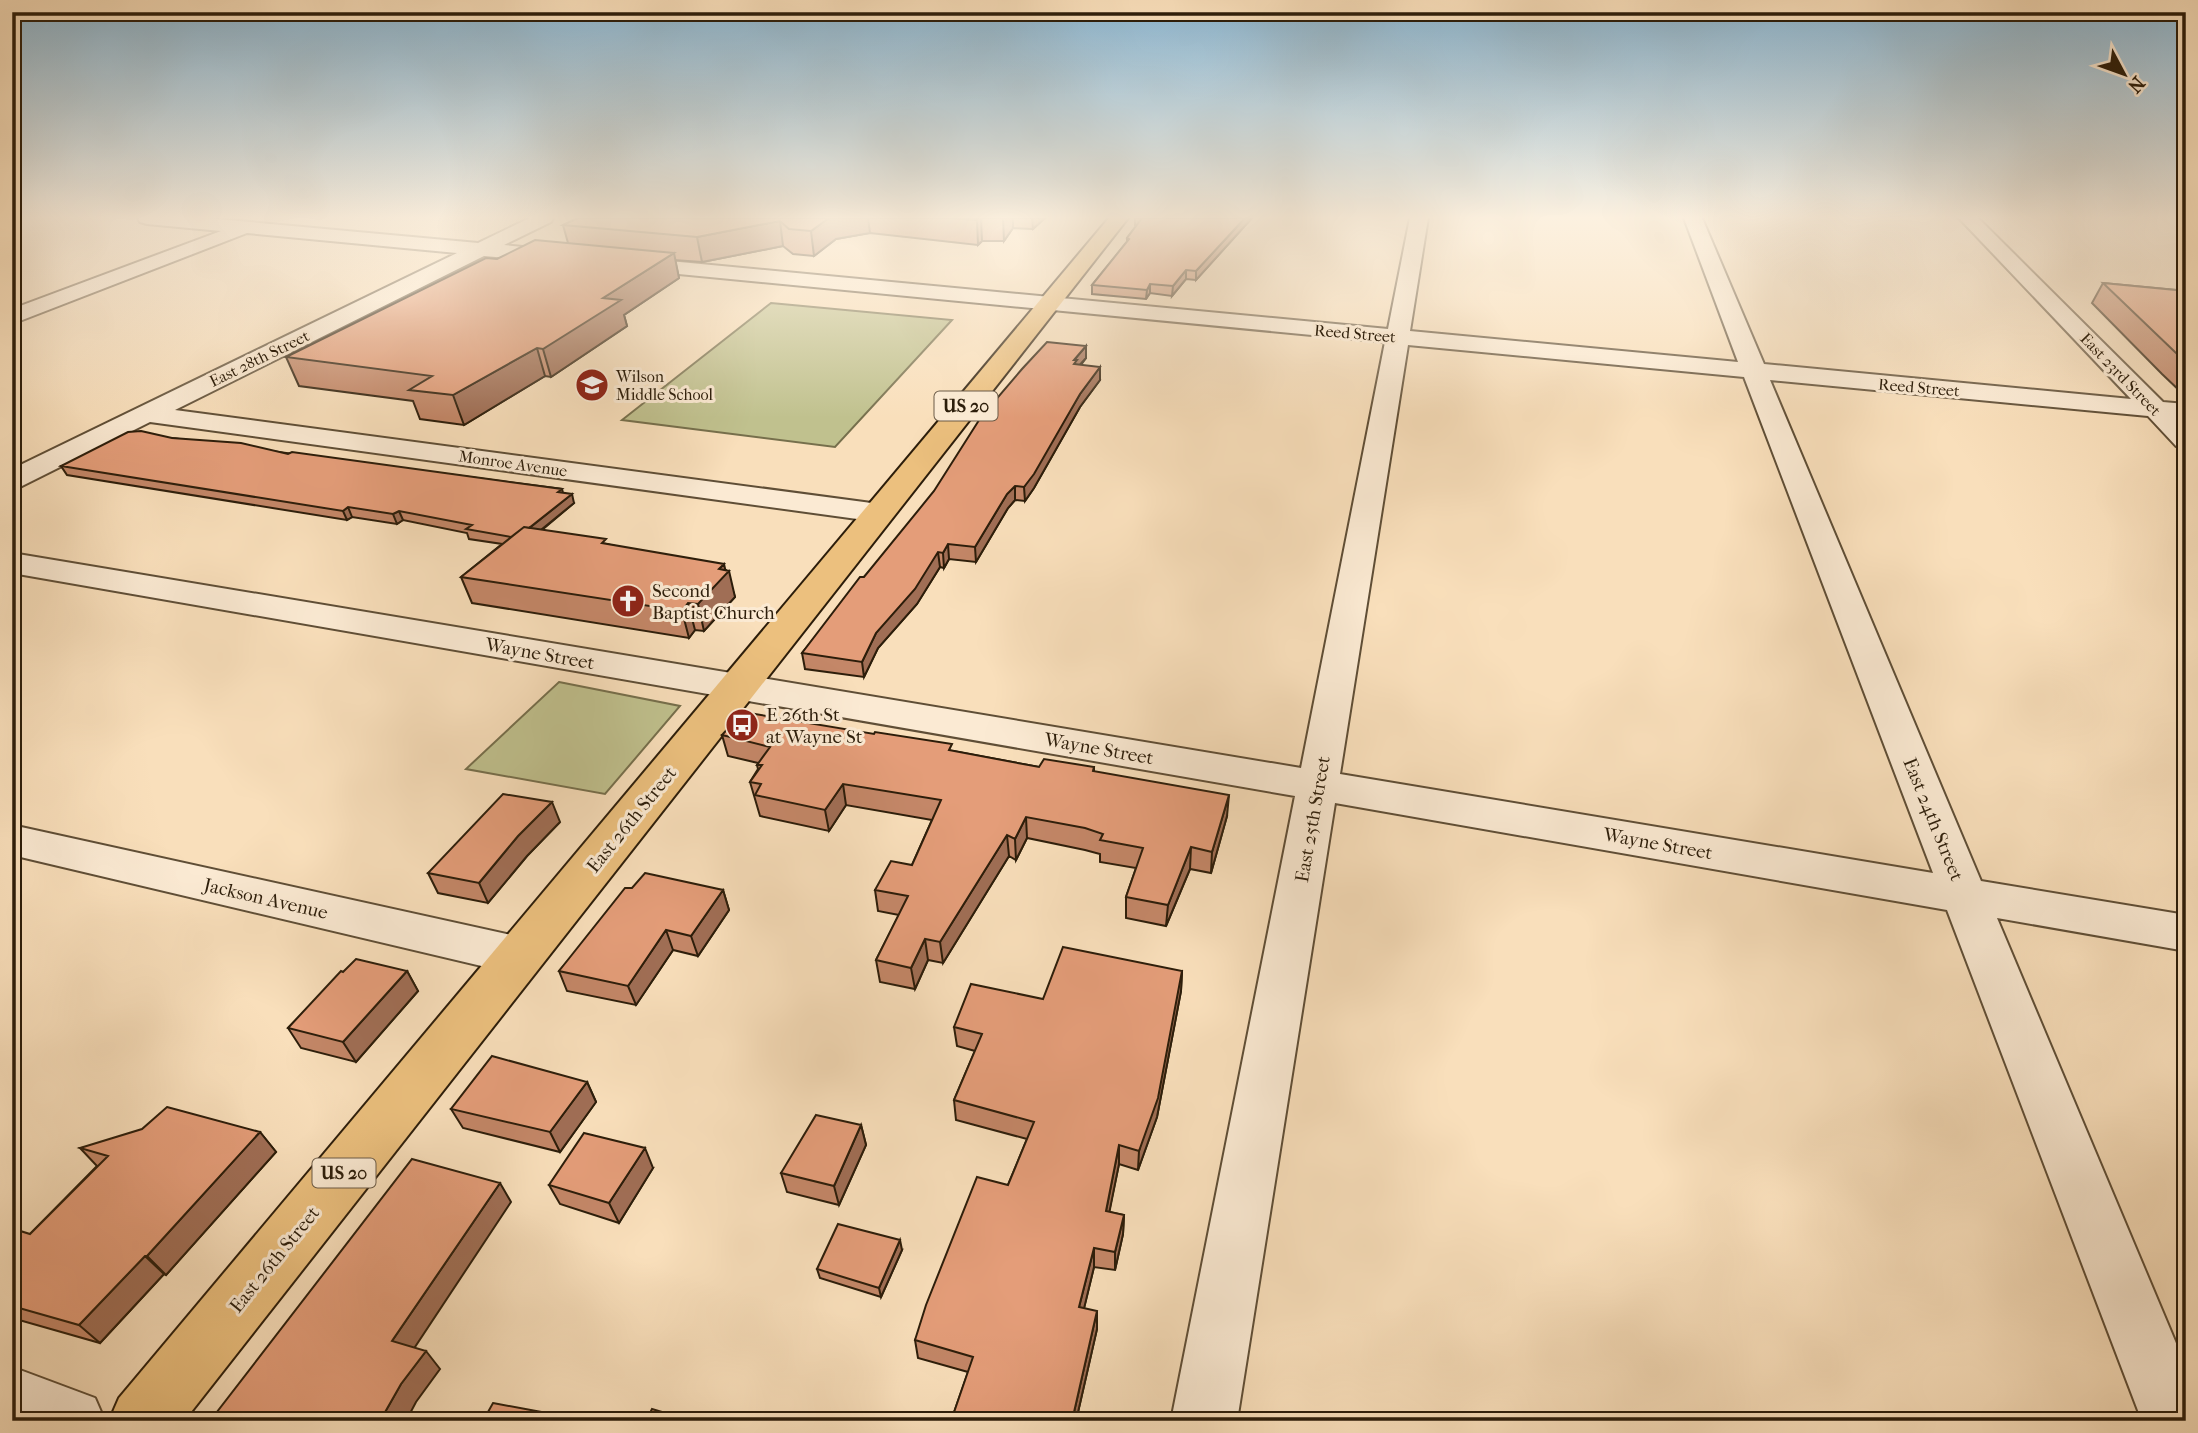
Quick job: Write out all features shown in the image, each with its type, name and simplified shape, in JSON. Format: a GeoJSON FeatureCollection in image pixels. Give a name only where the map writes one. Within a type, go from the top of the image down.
{"type":"FeatureCollection","features":[{"type":"Feature","properties":{"kind":"main road","name":"East 26th Street"},"geometry":{"type":"LineString","coordinates":[[142,1421],[1065,285]]}},
{"type":"Feature","properties":{"kind":"street"},"geometry":{"type":"LineString","coordinates":[[12,317],[96,285]]}},
{"type":"Feature","properties":{"kind":"street","name":"East 28th Street"},"geometry":{"type":"LineString","coordinates":[[12,480],[408,285]]}},
{"type":"Feature","properties":{"kind":"street","name":"Reed Street"},"geometry":{"type":"LineString","coordinates":[[853,285],[2186,412]]}},
{"type":"Feature","properties":{"kind":"street","name":"East 25th Street"},"geometry":{"type":"LineString","coordinates":[[1204,1421],[1407,285]]}},
{"type":"Feature","properties":{"kind":"street","name":"East 24th Street"},"geometry":{"type":"LineString","coordinates":[[1720,285],[2175,1421]]}},
{"type":"Feature","properties":{"kind":"street","name":"East 23rd Street"},"geometry":{"type":"LineString","coordinates":[[2033,285],[2186,440]]}},
{"type":"Feature","properties":{"kind":"street","name":"Monroe Avenue"},"geometry":{"type":"LineString","coordinates":[[147,414],[879,513]]}},
{"type":"Feature","properties":{"kind":"street","name":"Wayne Street"},"geometry":{"type":"LineString","coordinates":[[12,563],[2186,933]]}},
{"type":"Feature","properties":{"kind":"street","name":"Jackson Avenue"},"geometry":{"type":"LineString","coordinates":[[12,840],[520,956]]}},
{"type":"Feature","properties":{"kind":"street"},"geometry":{"type":"LineString","coordinates":[[12,1400],[72,1421]]}},
{"type":"Feature","properties":{"kind":"green space"},"geometry":{"type":"Polygon","coordinates":[[[771,303],[952,320],[835,447],[622,420],[771,303]]]}},
{"type":"Feature","properties":{"kind":"green space"},"geometry":{"type":"Polygon","coordinates":[[[559,682],[680,706],[605,794],[466,769],[559,682]]]}},
{"type":"Feature","properties":{"kind":"building"},"geometry":{"type":"Polygon","coordinates":[[[432,285],[624,285],[603,298],[621,300],[543,349],[537,348],[453,395],[409,390],[432,376],[286,357],[432,285]]]}},
{"type":"Feature","properties":{"kind":"building"},"geometry":{"type":"Polygon","coordinates":[[[1092,285],[1150,285],[1147,290],[1092,285]]]}},
{"type":"Feature","properties":{"kind":"building"},"geometry":{"type":"Polygon","coordinates":[[[2105,285],[2186,291],[2186,362],[2105,285]]]}},
{"type":"Feature","properties":{"kind":"building"},"geometry":{"type":"Polygon","coordinates":[[[1047,342],[1086,346],[1074,360],[1077,360],[1074,364],[1100,367],[1080,394],[1024,487],[1015,486],[1007,494],[975,547],[948,544],[943,553],[938,552],[915,589],[876,633],[862,662],[802,653],[860,577],[864,577],[934,491],[981,417],[1047,342]]]}},
{"type":"Feature","properties":{"kind":"building"},"geometry":{"type":"Polygon","coordinates":[[[141,431],[172,438],[241,443],[288,454],[292,452],[562,489],[558,492],[572,494],[529,528],[524,527],[511,537],[466,529],[472,525],[399,511],[393,514],[348,507],[343,511],[61,466],[128,432],[141,431]]]}},
{"type":"Feature","properties":{"kind":"building"},"geometry":{"type":"Polygon","coordinates":[[[524,527],[606,539],[602,543],[724,564],[719,569],[729,571],[698,604],[688,603],[682,611],[461,577],[524,527]]]}},
{"type":"Feature","properties":{"kind":"building"},"geometry":{"type":"Polygon","coordinates":[[[743,712],[952,744],[949,750],[1039,767],[1044,759],[1094,767],[1093,771],[1229,795],[1212,852],[1191,847],[1168,905],[1126,897],[1143,848],[1100,840],[1103,834],[1085,828],[1026,817],[1015,839],[1007,835],[940,942],[925,939],[911,968],[876,960],[908,896],[875,890],[891,861],[912,865],[941,800],[843,784],[825,810],[755,795],[761,784],[750,782],[762,765],[757,765],[770,747],[722,735],[743,712]]]}},
{"type":"Feature","properties":{"kind":"building"},"geometry":{"type":"Polygon","coordinates":[[[503,794],[552,802],[518,836],[479,883],[428,873],[503,794]]]}},
{"type":"Feature","properties":{"kind":"building"},"geometry":{"type":"Polygon","coordinates":[[[645,873],[723,890],[691,936],[666,930],[628,986],[559,971],[625,888],[632,888],[645,873]]]}},
{"type":"Feature","properties":{"kind":"building"},"geometry":{"type":"Polygon","coordinates":[[[1063,947],[1182,971],[1158,1098],[1139,1151],[1119,1145],[1106,1211],[1124,1215],[1115,1252],[1094,1248],[1079,1307],[1097,1311],[1072,1421],[951,1421],[973,1357],[915,1340],[926,1305],[977,1177],[1008,1185],[1034,1122],[954,1100],[982,1034],[954,1027],[971,984],[1043,999],[1063,947]]]}},
{"type":"Feature","properties":{"kind":"building"},"geometry":{"type":"Polygon","coordinates":[[[356,959],[407,971],[343,1042],[288,1028],[341,971],[356,959]]]}},
{"type":"Feature","properties":{"kind":"building"},"geometry":{"type":"Polygon","coordinates":[[[492,1056],[587,1082],[550,1132],[451,1109],[492,1056]]]}},
{"type":"Feature","properties":{"kind":"building"},"geometry":{"type":"Polygon","coordinates":[[[167,1107],[260,1132],[147,1256],[79,1325],[12,1306],[12,1235],[17,1230],[30,1234],[108,1156],[80,1148],[142,1129],[167,1107]]]}},
{"type":"Feature","properties":{"kind":"building"},"geometry":{"type":"Polygon","coordinates":[[[816,1115],[861,1125],[834,1186],[781,1173],[816,1115]]]}},
{"type":"Feature","properties":{"kind":"building"},"geometry":{"type":"Polygon","coordinates":[[[584,1133],[645,1148],[609,1203],[549,1185],[584,1133]]]}},
{"type":"Feature","properties":{"kind":"building"},"geometry":{"type":"Polygon","coordinates":[[[412,1159],[500,1183],[392,1341],[426,1351],[401,1384],[380,1421],[210,1421],[412,1159]]]}},
{"type":"Feature","properties":{"kind":"building"},"geometry":{"type":"Polygon","coordinates":[[[838,1224],[900,1240],[879,1288],[817,1269],[838,1224]]]}},
{"type":"Feature","properties":{"kind":"building"},"geometry":{"type":"Polygon","coordinates":[[[493,1403],[547,1413],[543,1421],[483,1421],[493,1403]]]}},
{"type":"Feature","properties":{"kind":"building"},"geometry":{"type":"Polygon","coordinates":[[[652,1409],[692,1421],[646,1421],[652,1409]]]}},
{"type":"Feature","properties":{"kind":"place","name":"Wilson Middle School"},"geometry":{"type":"Point","coordinates":[592,385]}},
{"type":"Feature","properties":{"kind":"place","name":"Second Baptist Church"},"geometry":{"type":"Point","coordinates":[628,601]}},
{"type":"Feature","properties":{"kind":"place","name":"E 26th St at Wayne St"},"geometry":{"type":"Point","coordinates":[742,725]}}]}
